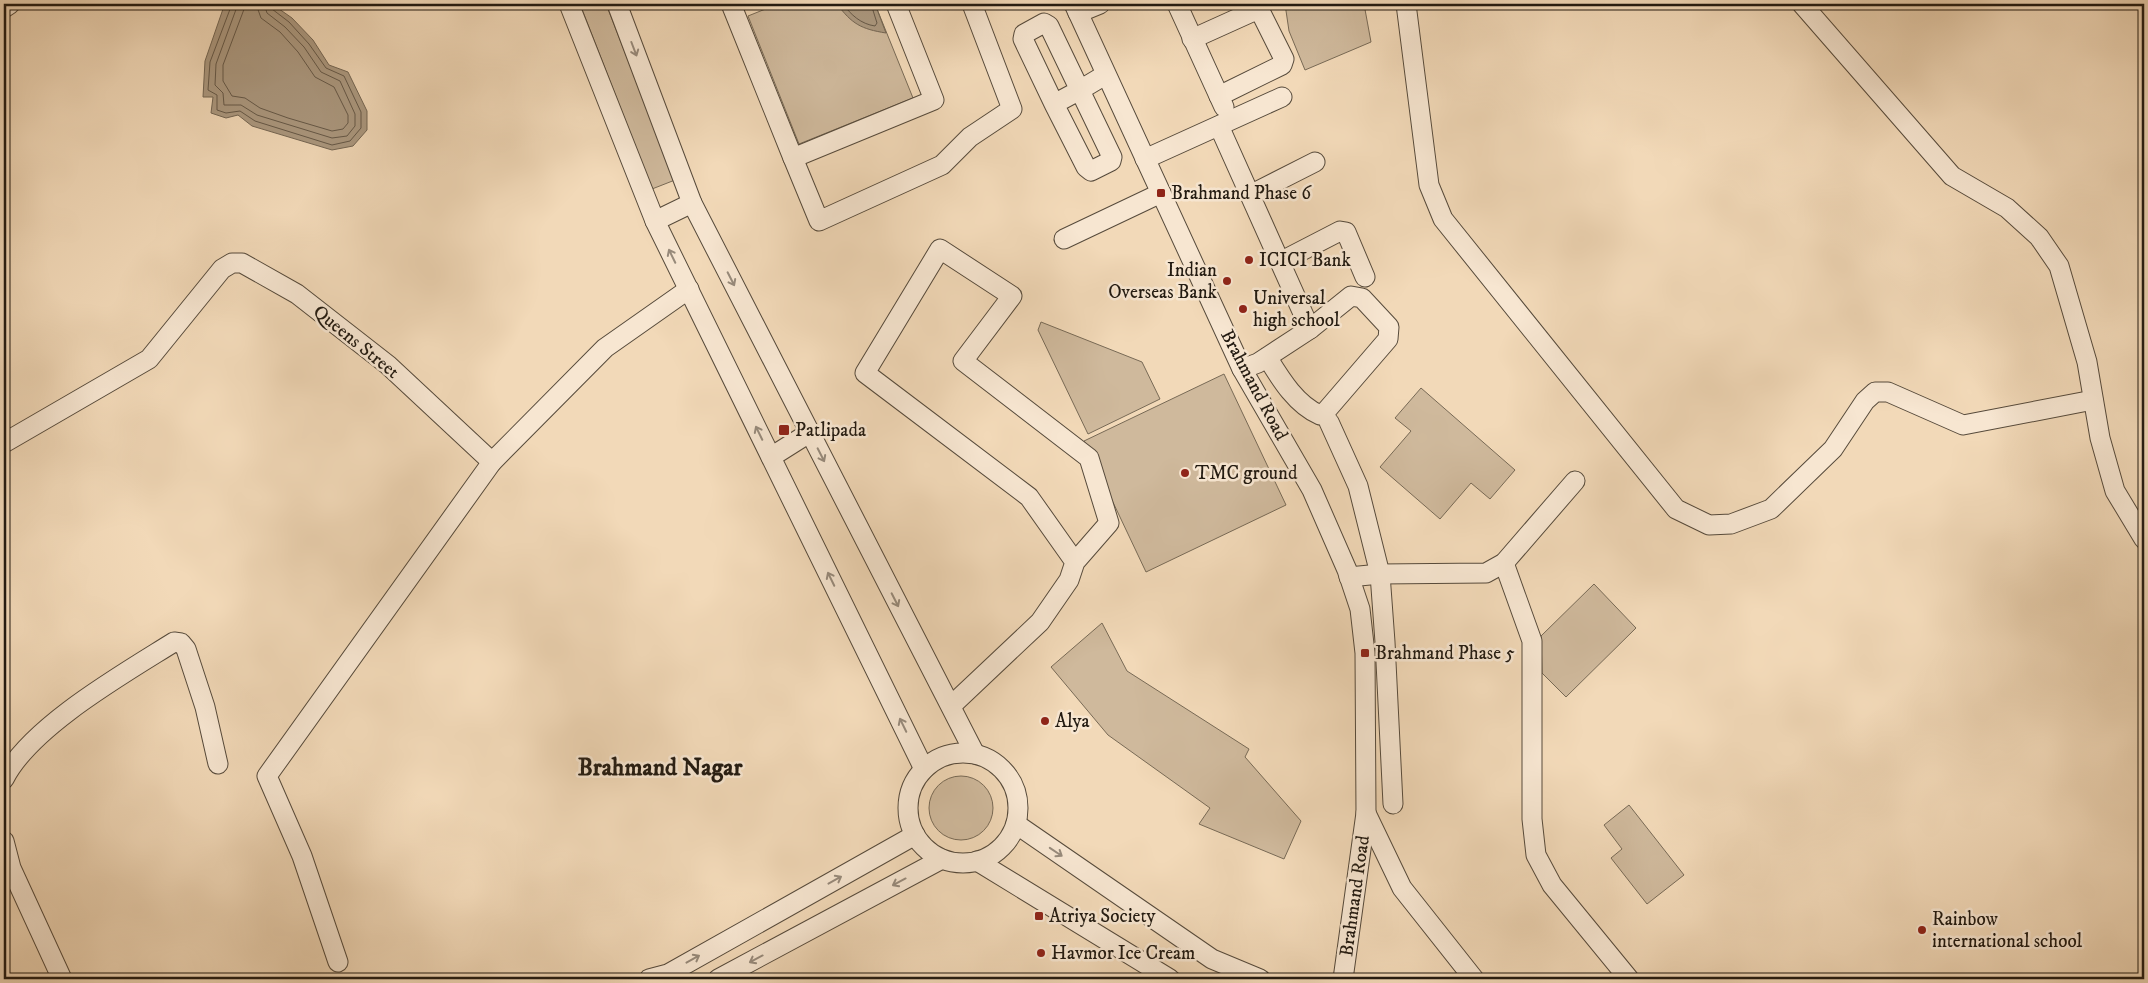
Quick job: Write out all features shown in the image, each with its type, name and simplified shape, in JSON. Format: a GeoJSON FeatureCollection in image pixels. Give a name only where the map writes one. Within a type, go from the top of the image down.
{"type":"FeatureCollection","features":[{"type":"Feature","properties":{"kind":"street"},"geometry":{"type":"LineString","coordinates":[[4,8],[10,4]]}},
{"type":"Feature","properties":{"kind":"street"},"geometry":{"type":"LineString","coordinates":[[569,4],[655,221],[924,769]]}},
{"type":"Feature","properties":{"kind":"street"},"geometry":{"type":"LineString","coordinates":[[617,4],[692,203],[975,754]]}},
{"type":"Feature","properties":{"kind":"street"},"geometry":{"type":"LineString","coordinates":[[731,4],[819,220],[942,165],[970,137],[1012,109],[972,4]]}},
{"type":"Feature","properties":{"kind":"street"},"geometry":{"type":"LineString","coordinates":[[793,158],[934,100],[896,4]]}},
{"type":"Feature","properties":{"kind":"street"},"geometry":{"type":"LineString","coordinates":[[1076,8],[1100,4]]}},
{"type":"Feature","properties":{"kind":"street"},"geometry":{"type":"LineString","coordinates":[[1177,4],[1219,96],[1225,123],[1250,195],[1310,329]]}},
{"type":"Feature","properties":{"kind":"street"},"geometry":{"type":"LineString","coordinates":[[1406,4],[1429,185],[1443,220],[1676,509],[1709,525],[1731,524],[1771,509],[1833,449],[1865,401],[1875,392],[1888,392],[1963,424],[2093,400]]}},
{"type":"Feature","properties":{"kind":"street"},"geometry":{"type":"LineString","coordinates":[[1802,4],[1952,176],[2006,208],[2039,237],[2058,266],[2087,362],[2100,438],[2116,491],[2144,539]]}},
{"type":"Feature","properties":{"kind":"street"},"geometry":{"type":"LineString","coordinates":[[1192,39],[1257,7],[1284,59],[1282,65],[1219,96]]}},
{"type":"Feature","properties":{"kind":"street","name":"Brahmand Road"},"geometry":{"type":"LineString","coordinates":[[1076,8],[1105,75],[1242,369],[1312,490],[1350,577],[1360,609],[1365,653],[1366,813],[1343,979]]}},
{"type":"Feature","properties":{"kind":"street"},"geometry":{"type":"LineString","coordinates":[[1044,23],[1050,26],[1112,157],[1110,161],[1091,171],[1086,167],[1054,104],[1023,39],[1024,34],[1044,23]]}},
{"type":"Feature","properties":{"kind":"street"},"geometry":{"type":"LineString","coordinates":[[1054,104],[1105,75]]}},
{"type":"Feature","properties":{"kind":"street"},"geometry":{"type":"LineString","coordinates":[[1145,159],[1282,98]]}},
{"type":"Feature","properties":{"kind":"street"},"geometry":{"type":"LineString","coordinates":[[1250,195],[1315,162]]}},
{"type":"Feature","properties":{"kind":"street"},"geometry":{"type":"LineString","coordinates":[[1064,239],[1161,193]]}},
{"type":"Feature","properties":{"kind":"street"},"geometry":{"type":"LineString","coordinates":[[655,221],[692,203]]}},
{"type":"Feature","properties":{"kind":"street"},"geometry":{"type":"LineString","coordinates":[[1280,262],[1340,231],[1346,232],[1365,277]]}},
{"type":"Feature","properties":{"kind":"street"},"geometry":{"type":"LineString","coordinates":[[951,706],[1040,622],[1069,580],[1074,562],[1109,523],[1089,458],[963,361],[1012,296],[940,249],[865,372],[1029,497],[1074,562]]}},
{"type":"Feature","properties":{"kind":"street","name":"Queens Street"},"geometry":{"type":"LineString","coordinates":[[4,443],[149,359],[222,269],[232,263],[242,263],[297,294],[388,365],[492,462]]}},
{"type":"Feature","properties":{"kind":"street"},"geometry":{"type":"LineString","coordinates":[[338,962],[302,856],[267,776],[492,462],[605,348],[689,289]]}},
{"type":"Feature","properties":{"kind":"street"},"geometry":{"type":"LineString","coordinates":[[1242,369],[1268,357],[1310,329],[1347,298],[1355,296],[1362,298],[1389,327],[1388,339],[1326,411],[1320,415],[1312,412],[1285,384],[1268,357]]}},
{"type":"Feature","properties":{"kind":"street"},"geometry":{"type":"LineString","coordinates":[[1329,422],[1358,486],[1380,574],[1393,804]]}},
{"type":"Feature","properties":{"kind":"street"},"geometry":{"type":"LineString","coordinates":[[771,457],[809,433]]}},
{"type":"Feature","properties":{"kind":"street"},"geometry":{"type":"LineString","coordinates":[[1350,577],[1380,574],[1486,573],[1504,563],[1575,481]]}},
{"type":"Feature","properties":{"kind":"street"},"geometry":{"type":"LineString","coordinates":[[1504,563],[1532,641],[1532,818],[1536,854],[1552,885],[1629,979]]}},
{"type":"Feature","properties":{"kind":"street"},"geometry":{"type":"LineString","coordinates":[[4,779],[12,764],[27,745],[100,689],[174,642],[181,643],[186,649],[205,708],[218,764]]}},
{"type":"Feature","properties":{"kind":"street"},"geometry":{"type":"LineString","coordinates":[[956,753],[975,754],[992,760],[1006,772],[1015,788],[1018,806],[1016,824],[1007,841],[994,854],[977,861],[959,863],[942,859],[926,849],[915,836],[909,819],[908,800],[914,783],[924,769],[939,758],[956,753]]}},
{"type":"Feature","properties":{"kind":"street","name":"Brahmand Road"},"geometry":{"type":"LineString","coordinates":[[1366,813],[1402,888],[1474,979]]}},
{"type":"Feature","properties":{"kind":"street"},"geometry":{"type":"LineString","coordinates":[[1016,824],[1212,959],[1260,979]]}},
{"type":"Feature","properties":{"kind":"street"},"geometry":{"type":"LineString","coordinates":[[649,979],[668,974],[915,836]]}},
{"type":"Feature","properties":{"kind":"street"},"geometry":{"type":"LineString","coordinates":[[4,841],[11,868],[62,979]]}},
{"type":"Feature","properties":{"kind":"street"},"geometry":{"type":"LineString","coordinates":[[718,979],[942,859]]}},
{"type":"Feature","properties":{"kind":"street"},"geometry":{"type":"LineString","coordinates":[[977,861],[1170,979]]}},
{"type":"Feature","properties":{"kind":"shaded area"},"geometry":{"type":"Polygon","coordinates":[[[580,4],[606,4],[675,180],[652,189],[580,4]]]}},
{"type":"Feature","properties":{"kind":"shaded area"},"geometry":{"type":"Polygon","coordinates":[[[778,4],[875,4],[913,98],[799,144],[748,16],[778,4]]]}},
{"type":"Feature","properties":{"kind":"shaded area"},"geometry":{"type":"Polygon","coordinates":[[[1285,4],[1364,4],[1371,42],[1305,70],[1289,31],[1285,4]]]}},
{"type":"Feature","properties":{"kind":"shaded area"},"geometry":{"type":"Polygon","coordinates":[[[1041,322],[1142,362],[1160,399],[1088,434],[1038,330],[1041,322]]]}},
{"type":"Feature","properties":{"kind":"shaded area","name":"TMC ground"},"geometry":{"type":"Polygon","coordinates":[[[1224,374],[1286,505],[1146,572],[1084,441],[1224,374]]]}},
{"type":"Feature","properties":{"kind":"shaded area"},"geometry":{"type":"Polygon","coordinates":[[[1421,388],[1515,470],[1490,499],[1471,483],[1440,519],[1380,467],[1411,431],[1395,418],[1421,388]]]}},
{"type":"Feature","properties":{"kind":"shaded area"},"geometry":{"type":"Polygon","coordinates":[[[1594,584],[1636,628],[1566,697],[1542,673],[1541,636],[1594,584]]]}},
{"type":"Feature","properties":{"kind":"shaded area"},"geometry":{"type":"Polygon","coordinates":[[[1102,623],[1127,671],[1249,749],[1245,757],[1301,821],[1284,859],[1199,824],[1210,808],[1108,735],[1051,667],[1102,623]]]}},
{"type":"Feature","properties":{"kind":"shaded area"},"geometry":{"type":"Polygon","coordinates":[[[961,776],[973,779],[984,785],[990,796],[993,808],[990,820],[984,831],[973,837],[961,840],[949,837],[938,831],[932,820],[929,808],[932,796],[938,785],[949,779],[961,776]]]}},
{"type":"Feature","properties":{"kind":"shaded area"},"geometry":{"type":"Polygon","coordinates":[[[1629,805],[1684,875],[1647,904],[1611,858],[1622,849],[1604,825],[1629,805]]]}},
{"type":"Feature","properties":{"kind":"water"},"geometry":{"type":"Polygon","coordinates":[[[229,4],[272,4],[292,18],[313,40],[329,65],[348,72],[367,111],[367,130],[353,146],[332,150],[252,126],[238,115],[226,118],[211,113],[213,97],[203,97],[205,61],[223,9],[229,4]]]}},
{"type":"Feature","properties":{"kind":"water"},"geometry":{"type":"Polygon","coordinates":[[[837,4],[875,4],[886,33],[863,27],[847,16],[837,4]]]}},
{"type":"Feature","properties":{"kind":"place","name":"Brahmand Phase 6"},"geometry":{"type":"Point","coordinates":[1161,193]}},
{"type":"Feature","properties":{"kind":"place","name":"ICICI Bank"},"geometry":{"type":"Point","coordinates":[1249,260]}},
{"type":"Feature","properties":{"kind":"place","name":"Indian Overseas Bank"},"geometry":{"type":"Point","coordinates":[1227,281]}},
{"type":"Feature","properties":{"kind":"place","name":"Universal high school"},"geometry":{"type":"Point","coordinates":[1243,309]}},
{"type":"Feature","properties":{"kind":"place","name":"Patlipada"},"geometry":{"type":"Point","coordinates":[784,430]}},
{"type":"Feature","properties":{"kind":"place","name":"TMC ground"},"geometry":{"type":"Point","coordinates":[1185,473]}},
{"type":"Feature","properties":{"kind":"place","name":"Brahmand Phase 5"},"geometry":{"type":"Point","coordinates":[1365,653]}},
{"type":"Feature","properties":{"kind":"place","name":"Alya"},"geometry":{"type":"Point","coordinates":[1045,721]}},
{"type":"Feature","properties":{"kind":"place","name":"Atriya Society"},"geometry":{"type":"Point","coordinates":[1039,916]}},
{"type":"Feature","properties":{"kind":"place","name":"Rainbow international school"},"geometry":{"type":"Point","coordinates":[1922,930]}},
{"type":"Feature","properties":{"kind":"place","name":"Havmor Ice Cream"},"geometry":{"type":"Point","coordinates":[1041,953]}},
{"type":"Feature","properties":{"kind":"district","name":"Brahmand Nagar"},"geometry":{"type":"Point","coordinates":[660,768]}}]}
